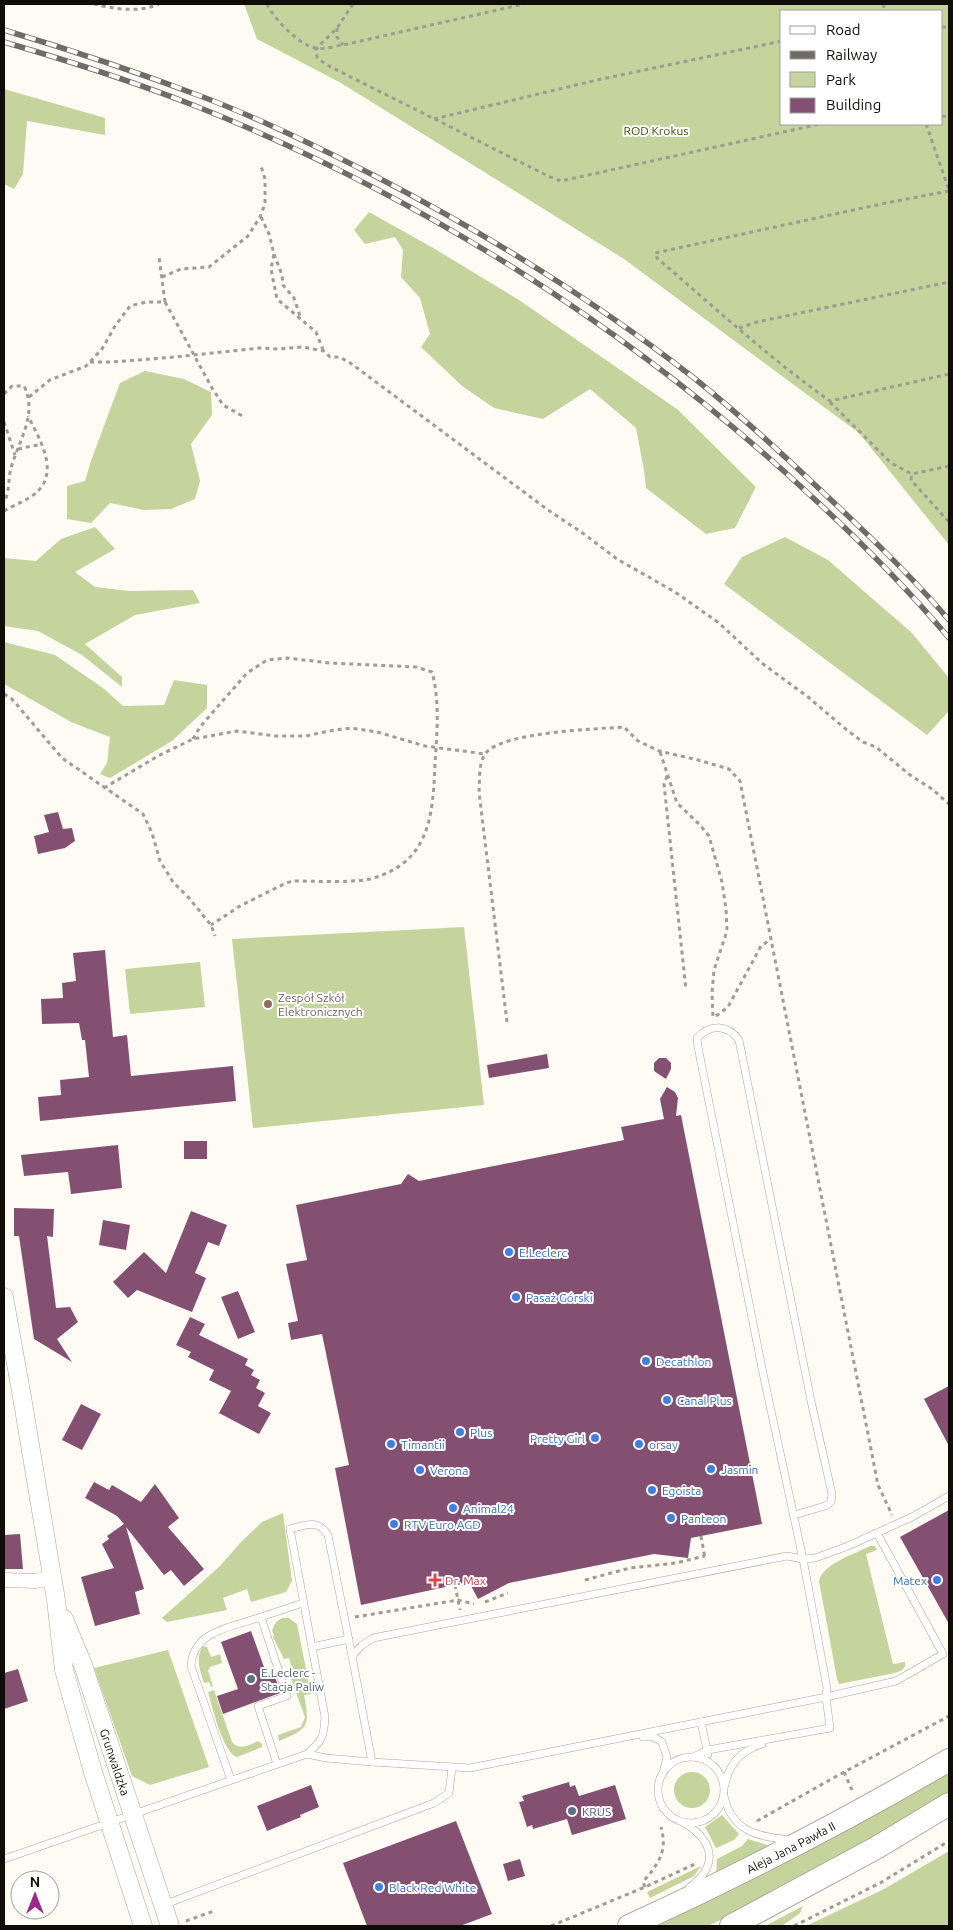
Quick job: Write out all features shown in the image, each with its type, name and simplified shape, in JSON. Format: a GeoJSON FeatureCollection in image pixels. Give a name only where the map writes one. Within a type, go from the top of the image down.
{"type":"FeatureCollection","features":[{"type":"Feature","properties":{"kind":"main road","name":"Aleja Jana Pawła II"},"geometry":{"type":"LineString","coordinates":[[638,1922],[695,1896],[802,1842],[949,1760]]}},
{"type":"Feature","properties":{"kind":"main road"},"geometry":{"type":"LineString","coordinates":[[731,1926],[876,1848],[949,1804]]}},
{"type":"Feature","properties":{"kind":"street","name":"Grunwaldzka"},"geometry":{"type":"LineString","coordinates":[[4,1297],[56,1600],[64,1670],[93,1772],[144,1926]]}},
{"type":"Feature","properties":{"kind":"street"},"geometry":{"type":"LineString","coordinates":[[4,1580],[36,1581],[52,1578]]}},
{"type":"Feature","properties":{"kind":"street","name":"Grunwaldzka"},"geometry":{"type":"LineString","coordinates":[[56,1600],[86,1663],[132,1815],[163,1905],[177,1924]]}},
{"type":"Feature","properties":{"kind":"lane"},"geometry":{"type":"LineString","coordinates":[[693,1757],[708,1750],[830,1728],[826,1697],[827,1688],[803,1559],[764,1378],[698,1047],[697,1038],[703,1031],[714,1028],[726,1028],[734,1033],[739,1040],[811,1401],[832,1494],[831,1502],[826,1506],[794,1515]]}},
{"type":"Feature","properties":{"kind":"lane"},"geometry":{"type":"LineString","coordinates":[[352,1656],[361,1646],[373,1638],[787,1556],[803,1559],[815,1558],[897,1525],[949,1496]]}},
{"type":"Feature","properties":{"kind":"lane"},"geometry":{"type":"LineString","coordinates":[[4,1859],[307,1754],[320,1743],[324,1732],[325,1717],[290,1529],[316,1524],[324,1527],[328,1535],[372,1762]]}},
{"type":"Feature","properties":{"kind":"lane"},"geometry":{"type":"LineString","coordinates":[[307,1754],[326,1758],[372,1762],[470,1768],[826,1697],[896,1681],[943,1654],[877,1533]]}},
{"type":"Feature","properties":{"kind":"lane"},"geometry":{"type":"LineString","coordinates":[[231,1780],[191,1666],[195,1648],[207,1635],[303,1603]]}},
{"type":"Feature","properties":{"kind":"lane"},"geometry":{"type":"LineString","coordinates":[[261,1618],[287,1696],[258,1706],[277,1764]]}},
{"type":"Feature","properties":{"kind":"lane"},"geometry":{"type":"LineString","coordinates":[[312,1647],[349,1639]]}},
{"type":"Feature","properties":{"kind":"lane"},"geometry":{"type":"LineString","coordinates":[[701,1722],[708,1750],[708,1762]]}},
{"type":"Feature","properties":{"kind":"lane"},"geometry":{"type":"LineString","coordinates":[[630,1736],[654,1737],[662,1742],[667,1757],[657,1791],[660,1802],[665,1812],[695,1830],[707,1846],[709,1863],[706,1872],[699,1880],[638,1922]]}},
{"type":"Feature","properties":{"kind":"lane"},"geometry":{"type":"LineString","coordinates":[[783,1737],[758,1746],[742,1754],[733,1762],[727,1774],[724,1796],[727,1808],[734,1818],[748,1831],[761,1836],[802,1842]]}},
{"type":"Feature","properties":{"kind":"lane"},"geometry":{"type":"LineString","coordinates":[[664,1770],[672,1762],[682,1758],[704,1759],[719,1772],[724,1788]]}},
{"type":"Feature","properties":{"kind":"lane"},"geometry":{"type":"LineString","coordinates":[[163,1905],[434,1804],[449,1792],[452,1768]]}},
{"type":"Feature","properties":{"kind":"lane"},"geometry":{"type":"LineString","coordinates":[[684,1823],[705,1821],[714,1814],[724,1796]]}},
{"type":"Feature","properties":{"kind":"path"},"geometry":{"type":"LineString","coordinates":[[94,4],[111,8],[145,8],[159,4]]}},
{"type":"Feature","properties":{"kind":"path"},"geometry":{"type":"LineString","coordinates":[[267,4],[274,17],[301,42],[316,49],[344,45],[524,4]]}},
{"type":"Feature","properties":{"kind":"path"},"geometry":{"type":"LineString","coordinates":[[316,49],[337,28],[353,4]]}},
{"type":"Feature","properties":{"kind":"path"},"geometry":{"type":"LineString","coordinates":[[337,28],[337,37],[344,45]]}},
{"type":"Feature","properties":{"kind":"path"},"geometry":{"type":"LineString","coordinates":[[434,120],[597,80],[780,41]]}},
{"type":"Feature","properties":{"kind":"path"},"geometry":{"type":"LineString","coordinates":[[316,49],[317,58],[325,64],[434,120],[561,181],[815,125]]}},
{"type":"Feature","properties":{"kind":"path"},"geometry":{"type":"LineString","coordinates":[[926,125],[949,190],[655,253],[656,258],[801,380],[830,401],[891,463],[912,474],[949,466]]}},
{"type":"Feature","properties":{"kind":"path"},"geometry":{"type":"LineString","coordinates":[[162,276],[181,270],[208,267],[248,236],[260,217],[265,204],[265,179],[261,166]]}},
{"type":"Feature","properties":{"kind":"path"},"geometry":{"type":"LineString","coordinates":[[260,217],[269,234],[283,284],[294,298],[300,318]]}},
{"type":"Feature","properties":{"kind":"path"},"geometry":{"type":"LineString","coordinates":[[274,254],[271,270],[277,299],[316,332],[324,351],[330,357],[349,362],[617,559],[675,592],[719,623],[763,664],[808,697],[848,731],[863,742],[876,747],[949,804]]}},
{"type":"Feature","properties":{"kind":"path"},"geometry":{"type":"LineString","coordinates":[[159,257],[165,302],[192,354],[222,405],[244,417]]}},
{"type":"Feature","properties":{"kind":"path"},"geometry":{"type":"LineString","coordinates":[[739,328],[949,282]]}},
{"type":"Feature","properties":{"kind":"path"},"geometry":{"type":"LineString","coordinates":[[30,397],[50,380],[86,366],[102,349],[115,326],[130,306],[146,302],[165,302]]}},
{"type":"Feature","properties":{"kind":"path"},"geometry":{"type":"LineString","coordinates":[[90,362],[112,362],[260,348],[278,350],[302,347],[324,351]]}},
{"type":"Feature","properties":{"kind":"path"},"geometry":{"type":"LineString","coordinates":[[830,401],[949,374]]}},
{"type":"Feature","properties":{"kind":"path"},"geometry":{"type":"LineString","coordinates":[[4,394],[12,386],[24,386],[30,397],[26,429],[18,449],[4,502]]}},
{"type":"Feature","properties":{"kind":"path"},"geometry":{"type":"LineString","coordinates":[[4,511],[37,492],[45,482],[48,467],[42,444],[28,416]]}},
{"type":"Feature","properties":{"kind":"path"},"geometry":{"type":"LineString","coordinates":[[4,422],[16,456]]}},
{"type":"Feature","properties":{"kind":"path"},"geometry":{"type":"LineString","coordinates":[[18,449],[42,444]]}},
{"type":"Feature","properties":{"kind":"path"},"geometry":{"type":"LineString","coordinates":[[912,474],[911,480],[949,522]]}},
{"type":"Feature","properties":{"kind":"path"},"geometry":{"type":"LineString","coordinates":[[193,739],[200,728],[247,673],[267,660],[287,658],[358,665],[416,667],[432,672],[435,684],[436,713],[432,808],[424,839],[412,854],[400,864],[369,879],[294,881],[286,883],[240,906],[211,925]]}},
{"type":"Feature","properties":{"kind":"path"},"geometry":{"type":"LineString","coordinates":[[4,694],[12,698],[62,758],[143,814],[152,833],[160,861],[173,882],[211,925],[215,936]]}},
{"type":"Feature","properties":{"kind":"path"},"geometry":{"type":"LineString","coordinates":[[507,1022],[479,792],[480,765],[485,754],[494,746],[536,734],[624,727],[638,741],[659,751],[729,769],[740,781],[878,1485],[897,1525]]}},
{"type":"Feature","properties":{"kind":"path"},"geometry":{"type":"LineString","coordinates":[[104,788],[158,756],[193,739],[238,731],[275,736],[306,736],[351,728],[376,732],[425,746],[485,754]]}},
{"type":"Feature","properties":{"kind":"path"},"geometry":{"type":"LineString","coordinates":[[659,751],[677,803],[709,836],[722,882],[726,909],[726,931],[714,970],[712,993],[714,1028]]}},
{"type":"Feature","properties":{"kind":"path"},"geometry":{"type":"LineString","coordinates":[[667,775],[664,784],[686,990]]}},
{"type":"Feature","properties":{"kind":"path"},"geometry":{"type":"LineString","coordinates":[[713,1017],[728,1007],[762,946],[771,939]]}},
{"type":"Feature","properties":{"kind":"path"},"geometry":{"type":"LineString","coordinates":[[701,1536],[708,1571]]}},
{"type":"Feature","properties":{"kind":"path"},"geometry":{"type":"LineString","coordinates":[[585,1580],[630,1568],[676,1563],[705,1556]]}},
{"type":"Feature","properties":{"kind":"path"},"geometry":{"type":"LineString","coordinates":[[455,1585],[462,1620]]}},
{"type":"Feature","properties":{"kind":"path"},"geometry":{"type":"LineString","coordinates":[[345,1620],[458,1600],[471,1604],[480,1604],[508,1593]]}},
{"type":"Feature","properties":{"kind":"path"},"geometry":{"type":"LineString","coordinates":[[755,1823],[844,1772],[949,1716]]}},
{"type":"Feature","properties":{"kind":"path"},"geometry":{"type":"LineString","coordinates":[[844,1772],[852,1790]]}},
{"type":"Feature","properties":{"kind":"path"},"geometry":{"type":"LineString","coordinates":[[645,1887],[642,1882],[658,1863],[664,1846],[661,1827]]}},
{"type":"Feature","properties":{"kind":"path"},"geometry":{"type":"LineString","coordinates":[[794,1926],[880,1883],[949,1841]]}},
{"type":"Feature","properties":{"kind":"path"},"geometry":{"type":"LineString","coordinates":[[551,1926],[645,1887],[702,1860]]}},
{"type":"Feature","properties":{"kind":"path"},"geometry":{"type":"LineString","coordinates":[[177,1924],[214,1911]]}},
{"type":"Feature","properties":{"kind":"green space","name":"ROD Krokus"},"geometry":{"type":"Polygon","coordinates":[[[244,4],[949,4],[949,545],[859,433],[624,259],[341,83],[257,39],[244,4]]]}},
{"type":"Feature","properties":{"kind":"green space"},"geometry":{"type":"Polygon","coordinates":[[[4,89],[105,118],[105,135],[27,121],[23,174],[14,189],[4,184],[4,89]]]}},
{"type":"Feature","properties":{"kind":"green space"},"geometry":{"type":"Polygon","coordinates":[[[369,212],[519,300],[677,409],[756,487],[735,528],[706,534],[646,488],[636,428],[590,389],[543,419],[494,408],[462,386],[421,347],[430,334],[420,298],[401,277],[403,250],[395,237],[365,244],[354,230],[369,212]]]}},
{"type":"Feature","properties":{"kind":"green space"},"geometry":{"type":"Polygon","coordinates":[[[145,371],[184,379],[211,392],[212,415],[191,444],[200,481],[195,499],[171,509],[144,510],[110,503],[91,523],[67,519],[67,486],[85,481],[120,383],[145,371]]]}},
{"type":"Feature","properties":{"kind":"green space"},"geometry":{"type":"Polygon","coordinates":[[[95,527],[115,549],[75,572],[95,587],[129,591],[193,590],[200,603],[135,615],[85,644],[122,677],[122,687],[82,655],[38,631],[4,626],[4,558],[36,561],[61,539],[95,527]]]}},
{"type":"Feature","properties":{"kind":"green space"},"geometry":{"type":"Polygon","coordinates":[[[785,537],[828,560],[912,633],[949,678],[949,711],[927,735],[724,584],[742,557],[785,537]]]}},
{"type":"Feature","properties":{"kind":"green space"},"geometry":{"type":"Polygon","coordinates":[[[4,642],[55,655],[103,688],[123,706],[164,705],[174,680],[207,685],[207,708],[172,741],[110,778],[100,774],[107,763],[110,737],[71,722],[4,684],[4,642]]]}},
{"type":"Feature","properties":{"kind":"green space"},"geometry":{"type":"Polygon","coordinates":[[[464,927],[484,1105],[253,1128],[232,939],[464,927]]]}},
{"type":"Feature","properties":{"kind":"green space"},"geometry":{"type":"Polygon","coordinates":[[[200,962],[205,1007],[130,1014],[125,969],[200,962]]]}},
{"type":"Feature","properties":{"kind":"green space"},"geometry":{"type":"Polygon","coordinates":[[[283,1513],[292,1581],[286,1592],[251,1602],[247,1589],[223,1598],[227,1610],[167,1622],[162,1618],[220,1566],[262,1522],[283,1513]]]}},
{"type":"Feature","properties":{"kind":"green space"},"geometry":{"type":"Polygon","coordinates":[[[870,1546],[875,1546],[877,1550],[866,1554],[893,1664],[905,1662],[905,1666],[895,1673],[839,1684],[819,1581],[826,1569],[870,1546]]]}},
{"type":"Feature","properties":{"kind":"green space"},"geometry":{"type":"Polygon","coordinates":[[[283,1618],[289,1618],[297,1624],[311,1694],[304,1695],[307,1714],[305,1725],[296,1733],[279,1741],[278,1735],[301,1727],[305,1717],[289,1673],[293,1671],[289,1658],[284,1659],[273,1637],[272,1631],[275,1625],[283,1618]]]}},
{"type":"Feature","properties":{"kind":"green space"},"geometry":{"type":"Polygon","coordinates":[[[203,1646],[207,1647],[211,1657],[220,1654],[222,1663],[210,1667],[208,1671],[213,1686],[211,1687],[209,1682],[204,1683],[200,1669],[199,1655],[203,1646]]]}},
{"type":"Feature","properties":{"kind":"green space"},"geometry":{"type":"Polygon","coordinates":[[[168,1650],[209,1767],[150,1785],[132,1776],[94,1668],[168,1650]]]}},
{"type":"Feature","properties":{"kind":"green space"},"geometry":{"type":"Polygon","coordinates":[[[214,1690],[232,1742],[241,1747],[258,1741],[262,1744],[262,1747],[237,1757],[232,1754],[223,1738],[212,1708],[208,1692],[214,1690]]]}},
{"type":"Feature","properties":{"kind":"green space"},"geometry":{"type":"Polygon","coordinates":[[[949,1771],[949,1792],[907,1819],[754,1904],[708,1926],[657,1926],[723,1894],[949,1771]]]}},
{"type":"Feature","properties":{"kind":"green space"},"geometry":{"type":"Polygon","coordinates":[[[692,1772],[699,1773],[705,1777],[709,1783],[709,1797],[705,1803],[699,1807],[692,1808],[685,1807],[679,1803],[675,1797],[674,1790],[675,1783],[679,1777],[685,1773],[692,1772]]]}},
{"type":"Feature","properties":{"kind":"green space"},"geometry":{"type":"Polygon","coordinates":[[[722,1815],[739,1834],[734,1840],[716,1848],[705,1827],[722,1815]]]}},
{"type":"Feature","properties":{"kind":"green space"},"geometry":{"type":"Polygon","coordinates":[[[748,1839],[770,1846],[716,1875],[717,1859],[742,1846],[748,1839]]]}},
{"type":"Feature","properties":{"kind":"green space"},"geometry":{"type":"Polygon","coordinates":[[[949,1851],[949,1926],[806,1926],[884,1889],[949,1851]]]}},
{"type":"Feature","properties":{"kind":"green space"},"geometry":{"type":"Polygon","coordinates":[[[701,1866],[694,1876],[650,1898],[647,1892],[701,1866]]]}},
{"type":"Feature","properties":{"kind":"green space"},"geometry":{"type":"Polygon","coordinates":[[[803,1906],[800,1913],[782,1926],[765,1926],[803,1906]]]}},
{"type":"Feature","properties":{"kind":"building"},"geometry":{"type":"Polygon","coordinates":[[[58,812],[63,829],[72,828],[75,841],[65,848],[38,854],[34,836],[49,832],[44,815],[58,812]]]}},
{"type":"Feature","properties":{"kind":"building"},"geometry":{"type":"Polygon","coordinates":[[[105,950],[113,1037],[127,1035],[131,1076],[233,1066],[236,1101],[40,1121],[38,1097],[61,1095],[60,1080],[89,1077],[85,1040],[82,1040],[79,1023],[42,1024],[41,999],[63,998],[62,983],[76,981],[73,953],[105,950]]]}},
{"type":"Feature","properties":{"kind":"building"},"geometry":{"type":"Polygon","coordinates":[[[547,1054],[549,1068],[489,1078],[487,1065],[547,1054]]]}},
{"type":"Feature","properties":{"kind":"building"},"geometry":{"type":"Polygon","coordinates":[[[659,1058],[666,1058],[671,1063],[671,1069],[666,1079],[654,1071],[654,1063],[659,1058]]]}},
{"type":"Feature","properties":{"kind":"building","name":"Pasaż Górski"},"geometry":{"type":"Polygon","coordinates":[[[667,1087],[675,1092],[678,1098],[676,1116],[681,1115],[762,1524],[691,1538],[688,1558],[654,1554],[509,1583],[478,1599],[469,1582],[361,1605],[335,1468],[349,1465],[322,1334],[291,1340],[288,1323],[298,1321],[286,1264],[307,1260],[296,1205],[401,1184],[408,1174],[419,1181],[624,1140],[621,1127],[664,1119],[660,1099],[667,1087]]]}},
{"type":"Feature","properties":{"kind":"building"},"geometry":{"type":"Polygon","coordinates":[[[184,1141],[207,1141],[207,1159],[184,1159],[184,1141]]]}},
{"type":"Feature","properties":{"kind":"building"},"geometry":{"type":"Polygon","coordinates":[[[118,1145],[122,1188],[71,1194],[68,1172],[24,1176],[21,1155],[118,1145]]]}},
{"type":"Feature","properties":{"kind":"building"},"geometry":{"type":"Polygon","coordinates":[[[14,1208],[54,1209],[53,1237],[47,1236],[56,1308],[70,1307],[78,1322],[57,1339],[72,1362],[34,1339],[19,1236],[14,1236],[14,1208]]]}},
{"type":"Feature","properties":{"kind":"building"},"geometry":{"type":"Polygon","coordinates":[[[191,1211],[227,1225],[219,1246],[208,1242],[195,1273],[206,1278],[192,1312],[137,1290],[128,1298],[113,1282],[144,1252],[166,1273],[191,1211]]]}},
{"type":"Feature","properties":{"kind":"building"},"geometry":{"type":"Polygon","coordinates":[[[103,1220],[130,1225],[126,1250],[99,1245],[103,1220]]]}},
{"type":"Feature","properties":{"kind":"building"},"geometry":{"type":"Polygon","coordinates":[[[238,1291],[255,1332],[238,1339],[221,1297],[238,1291]]]}},
{"type":"Feature","properties":{"kind":"building"},"geometry":{"type":"Polygon","coordinates":[[[190,1317],[205,1324],[199,1335],[248,1359],[245,1365],[254,1370],[251,1375],[260,1380],[256,1388],[265,1393],[258,1406],[271,1413],[259,1434],[219,1413],[231,1391],[209,1380],[214,1370],[188,1357],[191,1352],[176,1345],[190,1317]]]}},
{"type":"Feature","properties":{"kind":"building"},"geometry":{"type":"Polygon","coordinates":[[[949,1386],[949,1446],[924,1399],[949,1386]]]}},
{"type":"Feature","properties":{"kind":"building"},"geometry":{"type":"Polygon","coordinates":[[[81,1404],[101,1414],[82,1450],[62,1440],[81,1404]]]}},
{"type":"Feature","properties":{"kind":"building"},"geometry":{"type":"Polygon","coordinates":[[[94,1482],[109,1490],[112,1485],[141,1502],[155,1484],[179,1518],[168,1527],[204,1569],[184,1586],[171,1570],[164,1575],[126,1527],[144,1589],[135,1592],[140,1614],[95,1626],[81,1577],[114,1568],[102,1544],[109,1539],[107,1536],[124,1524],[117,1516],[85,1498],[94,1482]]]}},
{"type":"Feature","properties":{"kind":"building","name":"Matex"},"geometry":{"type":"Polygon","coordinates":[[[949,1510],[949,1624],[900,1537],[949,1510]]]}},
{"type":"Feature","properties":{"kind":"building"},"geometry":{"type":"Polygon","coordinates":[[[20,1534],[23,1569],[4,1569],[4,1535],[20,1534]]]}},
{"type":"Feature","properties":{"kind":"building"},"geometry":{"type":"Polygon","coordinates":[[[251,1631],[268,1678],[275,1676],[280,1693],[223,1714],[217,1696],[238,1689],[221,1642],[251,1631]]]}},
{"type":"Feature","properties":{"kind":"building"},"geometry":{"type":"Polygon","coordinates":[[[18,1669],[28,1701],[4,1709],[4,1673],[18,1669]]]}},
{"type":"Feature","properties":{"kind":"building","name":"KRUS"},"geometry":{"type":"Polygon","coordinates":[[[569,1782],[570,1787],[575,1785],[579,1796],[615,1785],[626,1819],[572,1835],[567,1819],[533,1829],[532,1825],[527,1827],[519,1802],[524,1801],[522,1796],[569,1782]]]}},
{"type":"Feature","properties":{"kind":"building"},"geometry":{"type":"Polygon","coordinates":[[[311,1785],[319,1807],[300,1815],[301,1817],[267,1831],[257,1806],[311,1785]]]}},
{"type":"Feature","properties":{"kind":"building"},"geometry":{"type":"Polygon","coordinates":[[[456,1821],[492,1914],[460,1926],[367,1926],[343,1863],[456,1821]]]}},
{"type":"Feature","properties":{"kind":"building"},"geometry":{"type":"Polygon","coordinates":[[[520,1859],[525,1876],[508,1881],[503,1864],[520,1859]]]}},
{"type":"Feature","properties":{"kind":"railway"},"geometry":{"type":"LineString","coordinates":[[4,30],[79,53],[153,79],[268,124],[415,197],[538,269],[656,349],[725,403],[866,533],[917,584],[949,620]]}},
{"type":"Feature","properties":{"kind":"railway"},"geometry":{"type":"LineString","coordinates":[[4,42],[150,89],[198,107],[282,143],[364,182],[444,226],[522,273],[597,323],[671,377],[742,435],[810,495],[864,547],[916,600],[949,638]]}},
{"type":"Feature","properties":{"kind":"place","name":"Zespół Szkół Elektronicznych"},"geometry":{"type":"Point","coordinates":[268,1004]}},
{"type":"Feature","properties":{"kind":"place","name":"E.Leclerc"},"geometry":{"type":"Point","coordinates":[509,1252]}},
{"type":"Feature","properties":{"kind":"place","name":"Pasaż Górski"},"geometry":{"type":"Point","coordinates":[516,1297]}},
{"type":"Feature","properties":{"kind":"place","name":"Decathlon"},"geometry":{"type":"Point","coordinates":[646,1361]}},
{"type":"Feature","properties":{"kind":"place","name":"Canal Plus"},"geometry":{"type":"Point","coordinates":[667,1400]}},
{"type":"Feature","properties":{"kind":"place","name":"Plus"},"geometry":{"type":"Point","coordinates":[460,1432]}},
{"type":"Feature","properties":{"kind":"place","name":"Pretty Girl"},"geometry":{"type":"Point","coordinates":[595,1438]}},
{"type":"Feature","properties":{"kind":"place","name":"Timantii"},"geometry":{"type":"Point","coordinates":[391,1444]}},
{"type":"Feature","properties":{"kind":"place","name":"orsay"},"geometry":{"type":"Point","coordinates":[639,1444]}},
{"type":"Feature","properties":{"kind":"place","name":"Jasmin"},"geometry":{"type":"Point","coordinates":[711,1469]}},
{"type":"Feature","properties":{"kind":"place","name":"Verona"},"geometry":{"type":"Point","coordinates":[420,1470]}},
{"type":"Feature","properties":{"kind":"place","name":"Egoista"},"geometry":{"type":"Point","coordinates":[652,1490]}},
{"type":"Feature","properties":{"kind":"place","name":"Animal24"},"geometry":{"type":"Point","coordinates":[453,1508]}},
{"type":"Feature","properties":{"kind":"place","name":"Panteon"},"geometry":{"type":"Point","coordinates":[671,1518]}},
{"type":"Feature","properties":{"kind":"place","name":"RTV Euro AGD"},"geometry":{"type":"Point","coordinates":[394,1524]}},
{"type":"Feature","properties":{"kind":"place","name":"Dr. Max"},"geometry":{"type":"Point","coordinates":[435,1580]}},
{"type":"Feature","properties":{"kind":"place","name":"Matex"},"geometry":{"type":"Point","coordinates":[937,1580]}},
{"type":"Feature","properties":{"kind":"place","name":"E.Leclerc - Stacja Paliw"},"geometry":{"type":"Point","coordinates":[251,1679]}},
{"type":"Feature","properties":{"kind":"place","name":"KRUS"},"geometry":{"type":"Point","coordinates":[572,1811]}},
{"type":"Feature","properties":{"kind":"place","name":"Black Red White"},"geometry":{"type":"Point","coordinates":[379,1887]}}]}
